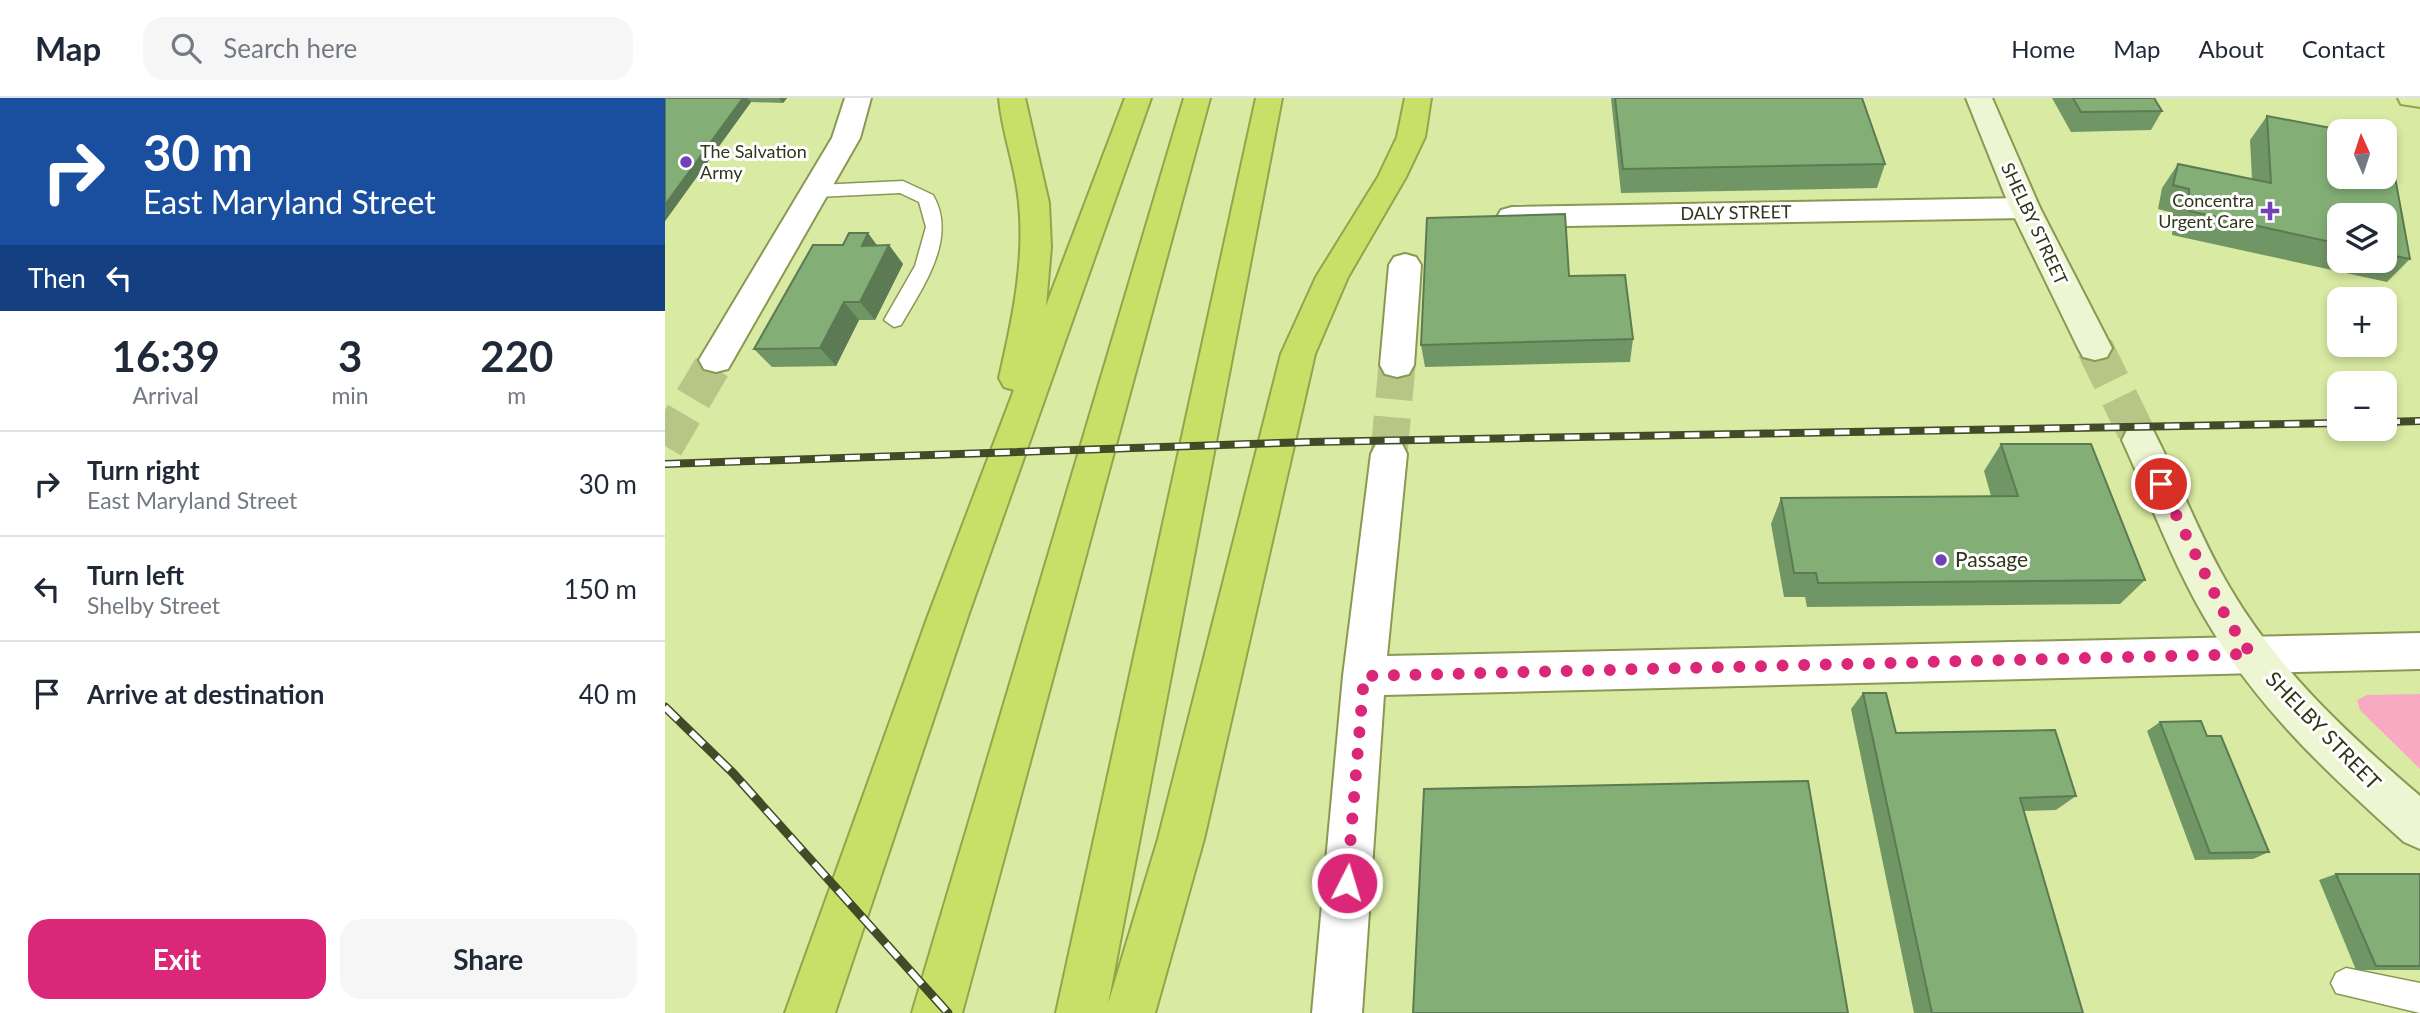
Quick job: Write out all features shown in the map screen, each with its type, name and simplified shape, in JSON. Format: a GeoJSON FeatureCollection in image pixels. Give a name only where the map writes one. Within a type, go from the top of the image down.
{"type":"FeatureCollection","features":[{"type":"Feature","properties":{"kind":"highway"},"geometry":{"type":"LineString","coordinates":[[948,616],[1014,388],[1033,271],[1036,231],[1033,201],[1017,136],[1013,98]]}},
{"type":"Feature","properties":{"kind":"highway"},"geometry":{"type":"LineString","coordinates":[[810,1013],[948,616],[1138,98]]}},
{"type":"Feature","properties":{"kind":"highway"},"geometry":{"type":"LineString","coordinates":[[937,1013],[1197,98]]}},
{"type":"Feature","properties":{"kind":"highway"},"geometry":{"type":"LineString","coordinates":[[1081,1013],[1269,98]]}},
{"type":"Feature","properties":{"kind":"highway"},"geometry":{"type":"LineString","coordinates":[[1130,1013],[1181,839],[1298,354],[1332,276],[1402,157],[1411,137],[1418,98]]}},
{"type":"Feature","properties":{"kind":"main road","name":"SHELBY STREET"},"geometry":{"type":"LineString","coordinates":[[1979,98],[2025,208],[2095,348]]}},
{"type":"Feature","properties":{"kind":"main road"},"geometry":{"type":"LineString","coordinates":[[2411,98],[2420,99]]}},
{"type":"Feature","properties":{"kind":"main road","name":"SHELBY STREET"},"geometry":{"type":"LineString","coordinates":[[2140,440],[2223,612],[2251,654],[2312,724],[2359,772],[2420,826]]}},
{"type":"Feature","properties":{"kind":"street"},"geometry":{"type":"LineString","coordinates":[[716,360],[846,138],[858,98]]}},
{"type":"Feature","properties":{"kind":"street","name":"DALY STREET"},"geometry":{"type":"LineString","coordinates":[[1488,217],[2025,208]]}},
{"type":"Feature","properties":{"kind":"street"},"geometry":{"type":"LineString","coordinates":[[1397,365],[1405,265]]}},
{"type":"Feature","properties":{"kind":"street"},"geometry":{"type":"LineString","coordinates":[[1337,1013],[1364,676],[1389,454]]}},
{"type":"Feature","properties":{"kind":"street"},"geometry":{"type":"LineString","coordinates":[[1364,676],[2420,651]]}},
{"type":"Feature","properties":{"kind":"lane"},"geometry":{"type":"LineString","coordinates":[[817,191],[903,187],[927,200],[935,227],[924,265],[894,320]]}},
{"type":"Feature","properties":{"kind":"lane"},"geometry":{"type":"LineString","coordinates":[[2346,983],[2420,998]]}},
{"type":"Feature","properties":{"kind":"shaded area"},"geometry":{"type":"Polygon","coordinates":[[[2420,694],[2420,769],[2360,710],[2357,700],[2367,695],[2420,694]]]}},
{"type":"Feature","properties":{"kind":"building","name":"The Salvation Army"},"geometry":{"type":"Polygon","coordinates":[[[665,98],[743,98],[665,205],[665,98]]]}},
{"type":"Feature","properties":{"kind":"building"},"geometry":{"type":"Polygon","coordinates":[[[1615,98],[1862,98],[1885,164],[1623,169],[1615,98]]]}},
{"type":"Feature","properties":{"kind":"building"},"geometry":{"type":"Polygon","coordinates":[[[2073,98],[2154,98],[2162,111],[2081,112],[2073,98]]]}},
{"type":"Feature","properties":{"kind":"building"},"geometry":{"type":"Polygon","coordinates":[[[2267,116],[2327,127],[2327,189],[2397,188],[2410,259],[2397,256],[2397,203],[2327,203],[2327,241],[2189,211],[2189,189],[2173,185],[2178,164],[2271,183],[2267,116]]]}},
{"type":"Feature","properties":{"kind":"building"},"geometry":{"type":"Polygon","coordinates":[[[1565,214],[1569,276],[1625,275],[1633,339],[1421,345],[1427,218],[1565,214]]]}},
{"type":"Feature","properties":{"kind":"building"},"geometry":{"type":"Polygon","coordinates":[[[849,233],[868,233],[862,246],[889,245],[860,302],[844,302],[820,348],[754,349],[813,245],[843,245],[849,233]]]}},
{"type":"Feature","properties":{"kind":"building","name":"Passage"},"geometry":{"type":"Polygon","coordinates":[[[2001,444],[2091,444],[2145,580],[1818,583],[1816,573],[1794,573],[1781,498],[2018,496],[2001,444]]]}},
{"type":"Feature","properties":{"kind":"building"},"geometry":{"type":"Polygon","coordinates":[[[1863,693],[1886,693],[1896,733],[2055,730],[2076,796],[2020,798],[2083,1013],[1932,1013],[1863,693]]]}},
{"type":"Feature","properties":{"kind":"building"},"geometry":{"type":"Polygon","coordinates":[[[2201,721],[2207,736],[2221,736],[2269,852],[2210,853],[2160,722],[2201,721]]]}},
{"type":"Feature","properties":{"kind":"building"},"geometry":{"type":"Polygon","coordinates":[[[1808,781],[1848,1013],[1413,1013],[1424,789],[1808,781]]]}},
{"type":"Feature","properties":{"kind":"building"},"geometry":{"type":"Polygon","coordinates":[[[2336,874],[2420,874],[2420,966],[2376,966],[2336,874]]]}},
{"type":"Feature","properties":{"kind":"tunnel"},"geometry":{"type":"LineString","coordinates":[[2095,348],[2140,440]]}},
{"type":"Feature","properties":{"kind":"tunnel"},"geometry":{"type":"LineString","coordinates":[[665,446],[716,360]]}},
{"type":"Feature","properties":{"kind":"tunnel"},"geometry":{"type":"LineString","coordinates":[[1389,454],[1397,365]]}},
{"type":"Feature","properties":{"kind":"railway"},"geometry":{"type":"LineString","coordinates":[[2397,422],[2420,421]]}},
{"type":"Feature","properties":{"kind":"railway"},"geometry":{"type":"LineString","coordinates":[[665,464],[1309,442],[2327,423]]}},
{"type":"Feature","properties":{"kind":"railway"},"geometry":{"type":"LineString","coordinates":[[665,707],[733,773],[948,1013]]}},
{"type":"Feature","properties":{"kind":"place","name":"The Salvation Army"},"geometry":{"type":"Point","coordinates":[686,162]}},
{"type":"Feature","properties":{"kind":"place","name":"Concentra Urgent Care"},"geometry":{"type":"Point","coordinates":[2270,211]}},
{"type":"Feature","properties":{"kind":"place","name":"Passage"},"geometry":{"type":"Point","coordinates":[1941,560]}},
{"type":"Feature","properties":{"kind":"route"},"geometry":{"type":"LineString","coordinates":[[1347,883],[1364,676],[2251,654],[2228,621],[2161,484]]}}]}
